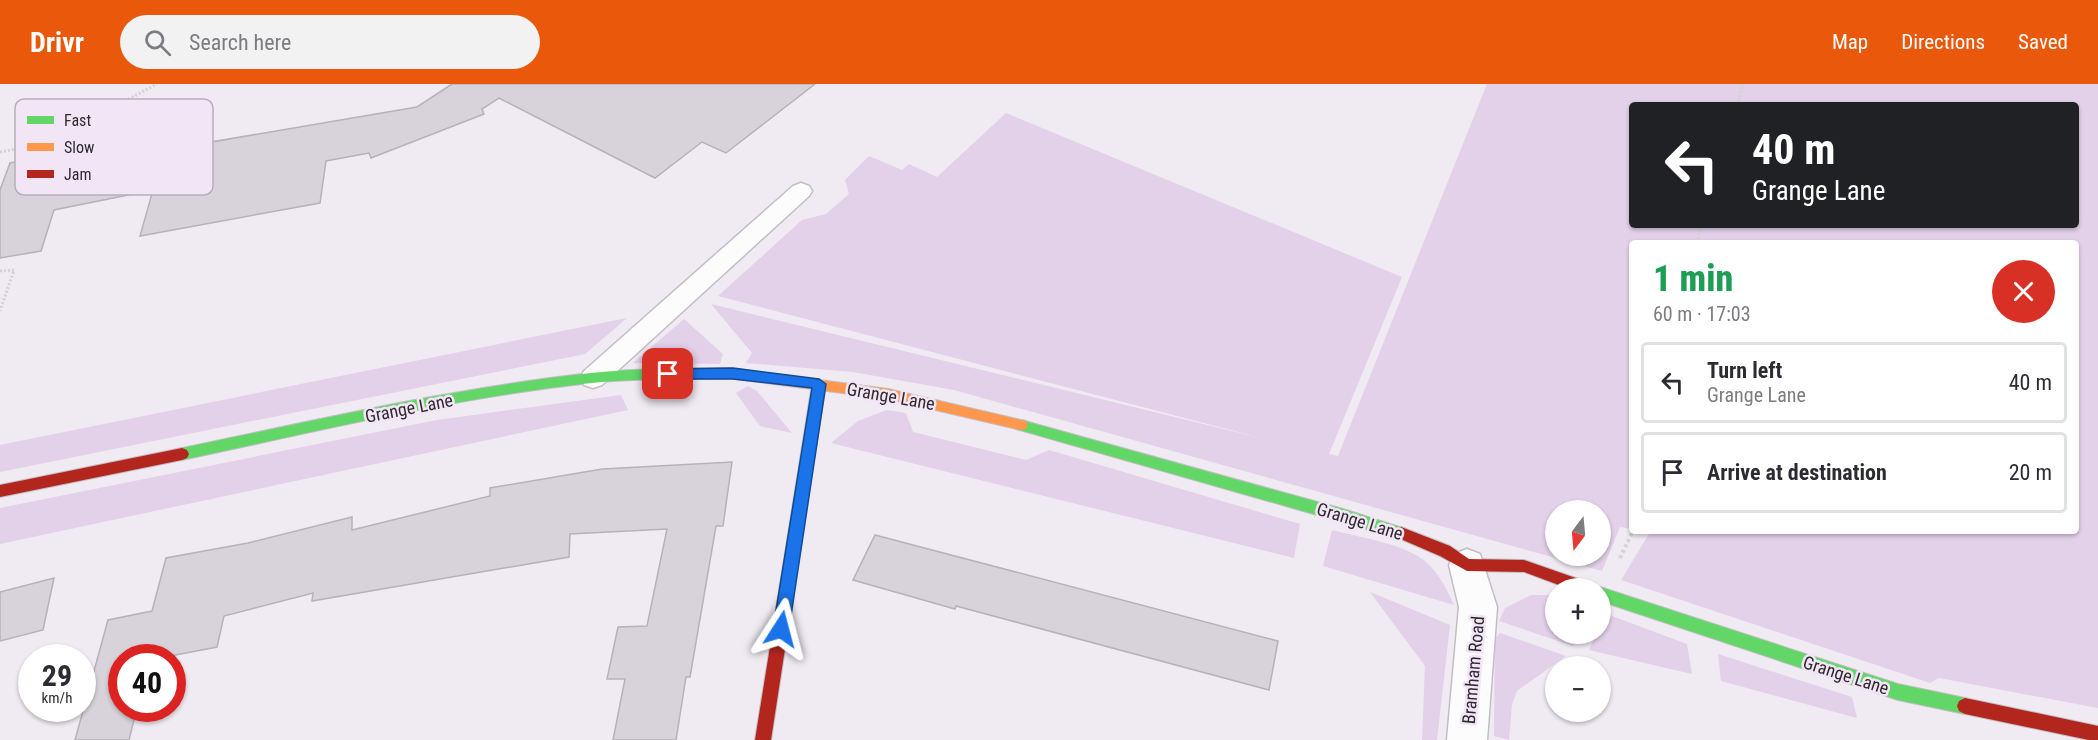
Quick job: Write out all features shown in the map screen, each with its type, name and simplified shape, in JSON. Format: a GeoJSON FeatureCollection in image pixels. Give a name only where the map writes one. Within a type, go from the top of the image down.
{"type":"FeatureCollection","features":[{"type":"Feature","properties":{"kind":"street","name":"Grange Lane"},"geometry":{"type":"LineString","coordinates":[[0,491],[430,403],[516,388],[593,378],[733,374],[888,394],[976,413],[1343,515],[1409,536],[1445,551],[1467,565]]}},
{"type":"Feature","properties":{"kind":"street"},"geometry":{"type":"LineString","coordinates":[[763,740],[819,384]]}},
{"type":"Feature","properties":{"kind":"street"},"geometry":{"type":"LineString","coordinates":[[1467,565],[1524,566],[1557,578]]}},
{"type":"Feature","properties":{"kind":"street","name":"Bramham Road"},"geometry":{"type":"LineString","coordinates":[[1467,565],[1478,607],[1467,740]]}},
{"type":"Feature","properties":{"kind":"street","name":"Grange Lane"},"geometry":{"type":"LineString","coordinates":[[1611,598],[1898,692],[2098,734]]}},
{"type":"Feature","properties":{"kind":"lane"},"geometry":{"type":"LineString","coordinates":[[593,378],[801,191]]}},
{"type":"Feature","properties":{"kind":"path"},"geometry":{"type":"LineString","coordinates":[[129,99],[157,84]]}},
{"type":"Feature","properties":{"kind":"path"},"geometry":{"type":"LineString","coordinates":[[1739,102],[1742,84]]}},
{"type":"Feature","properties":{"kind":"path"},"geometry":{"type":"LineString","coordinates":[[0,152],[15,149]]}},
{"type":"Feature","properties":{"kind":"path"},"geometry":{"type":"LineString","coordinates":[[0,271],[14,270],[0,311]]}},
{"type":"Feature","properties":{"kind":"shaded area"},"geometry":{"type":"Polygon","coordinates":[[[1487,84],[2098,84],[2098,708],[1939,678],[1930,683],[1621,580],[1649,534],[2079,534],[2079,240],[1629,240],[1629,528],[1620,527],[1611,549],[1611,500],[1545,500],[1545,555],[954,390],[853,372],[746,363],[752,353],[711,304],[1269,440],[718,296],[802,220],[826,214],[849,194],[845,180],[869,156],[902,170],[909,164],[937,177],[1006,113],[1402,277],[1329,454],[1338,456],[1487,84]]]}},
{"type":"Feature","properties":{"kind":"shaded area"},"geometry":{"type":"Polygon","coordinates":[[[627,318],[585,354],[0,472],[0,445],[627,318]]]}},
{"type":"Feature","properties":{"kind":"shaded area"},"geometry":{"type":"Polygon","coordinates":[[[684,319],[723,354],[720,364],[633,363],[684,319]]]}},
{"type":"Feature","properties":{"kind":"shaded area"},"geometry":{"type":"Polygon","coordinates":[[[748,386],[757,391],[792,433],[760,426],[736,393],[748,386]]]}},
{"type":"Feature","properties":{"kind":"shaded area"},"geometry":{"type":"Polygon","coordinates":[[[621,395],[628,410],[0,544],[0,508],[437,420],[621,395]]]}},
{"type":"Feature","properties":{"kind":"shaded area"},"geometry":{"type":"Polygon","coordinates":[[[887,410],[906,413],[913,432],[1026,460],[1049,450],[1300,524],[1294,558],[831,443],[858,421],[887,410]]]}},
{"type":"Feature","properties":{"kind":"shaded area"},"geometry":{"type":"Polygon","coordinates":[[[1332,530],[1368,538],[1407,550],[1417,556],[1435,571],[1454,605],[1323,566],[1332,530]]]}},
{"type":"Feature","properties":{"kind":"shaded area"},"geometry":{"type":"Polygon","coordinates":[[[1584,566],[1604,566],[1602,571],[1584,566]]]}},
{"type":"Feature","properties":{"kind":"shaded area"},"geometry":{"type":"Polygon","coordinates":[[[1370,592],[1450,625],[1437,740],[1422,740],[1425,666],[1370,592]]]}},
{"type":"Feature","properties":{"kind":"shaded area"},"geometry":{"type":"Polygon","coordinates":[[[1531,595],[1545,595],[1545,637],[1499,621],[1505,608],[1531,595]]]}},
{"type":"Feature","properties":{"kind":"shaded area"},"geometry":{"type":"Polygon","coordinates":[[[1611,616],[1687,644],[1692,674],[1589,650],[1591,644],[1611,644],[1611,616]]]}},
{"type":"Feature","properties":{"kind":"shaded area"},"geometry":{"type":"Polygon","coordinates":[[[1500,633],[1566,656],[1545,656],[1545,671],[1517,691],[1512,704],[1509,740],[1494,736],[1495,639],[1500,633]]]}},
{"type":"Feature","properties":{"kind":"shaded area"},"geometry":{"type":"Polygon","coordinates":[[[1718,654],[1852,697],[1857,718],[1721,681],[1718,654]]]}},
{"type":"Feature","properties":{"kind":"building"},"geometry":{"type":"Polygon","coordinates":[[[452,84],[815,84],[726,153],[702,142],[655,178],[499,98],[482,109],[484,114],[371,158],[369,153],[326,161],[320,203],[140,236],[152,195],[213,195],[213,142],[417,107],[452,84]]]}},
{"type":"Feature","properties":{"kind":"building"},"geometry":{"type":"Polygon","coordinates":[[[15,162],[15,195],[128,195],[54,210],[41,251],[0,258],[0,190],[10,163],[15,162]]]}},
{"type":"Feature","properties":{"kind":"building"},"geometry":{"type":"Polygon","coordinates":[[[732,462],[723,526],[716,526],[690,677],[686,677],[676,740],[613,740],[625,679],[607,679],[618,627],[647,626],[667,529],[570,534],[569,557],[312,601],[313,593],[224,616],[217,647],[186,653],[186,644],[108,644],[108,722],[134,722],[129,740],[75,740],[80,722],[96,722],[96,664],[108,620],[152,611],[166,558],[248,543],[352,517],[352,530],[490,496],[490,488],[602,469],[732,462]]]}},
{"type":"Feature","properties":{"kind":"building"},"geometry":{"type":"Polygon","coordinates":[[[875,535],[1278,641],[1269,690],[956,606],[955,609],[853,580],[875,535]]]}},
{"type":"Feature","properties":{"kind":"building"},"geometry":{"type":"Polygon","coordinates":[[[54,578],[43,630],[0,641],[0,592],[54,578]]]}},
{"type":"Feature","properties":{"kind":"traffic: fast"},"geometry":{"type":"LineString","coordinates":[[182,454],[385,411],[539,384],[625,375],[728,373]]}},
{"type":"Feature","properties":{"kind":"traffic: fast"},"geometry":{"type":"LineString","coordinates":[[804,479],[819,384]]}},
{"type":"Feature","properties":{"kind":"traffic: fast"},"geometry":{"type":"LineString","coordinates":[[1021,425],[1401,533]]}},
{"type":"Feature","properties":{"kind":"traffic: fast"},"geometry":{"type":"LineString","coordinates":[[1611,598],[1898,692],[1965,706]]}},
{"type":"Feature","properties":{"kind":"traffic: slow"},"geometry":{"type":"LineString","coordinates":[[728,373],[888,394],[1021,425]]}},
{"type":"Feature","properties":{"kind":"traffic: jam"},"geometry":{"type":"LineString","coordinates":[[0,491],[182,454]]}},
{"type":"Feature","properties":{"kind":"traffic: jam"},"geometry":{"type":"LineString","coordinates":[[763,740],[804,479]]}},
{"type":"Feature","properties":{"kind":"traffic: jam"},"geometry":{"type":"LineString","coordinates":[[1401,533],[1445,551],[1467,565],[1524,566],[1557,578]]}},
{"type":"Feature","properties":{"kind":"traffic: jam"},"geometry":{"type":"LineString","coordinates":[[1965,706],[2098,734]]}},
{"type":"Feature","properties":{"kind":"route"},"geometry":{"type":"LineString","coordinates":[[668,374],[733,374],[819,384],[781,629]]}}]}
